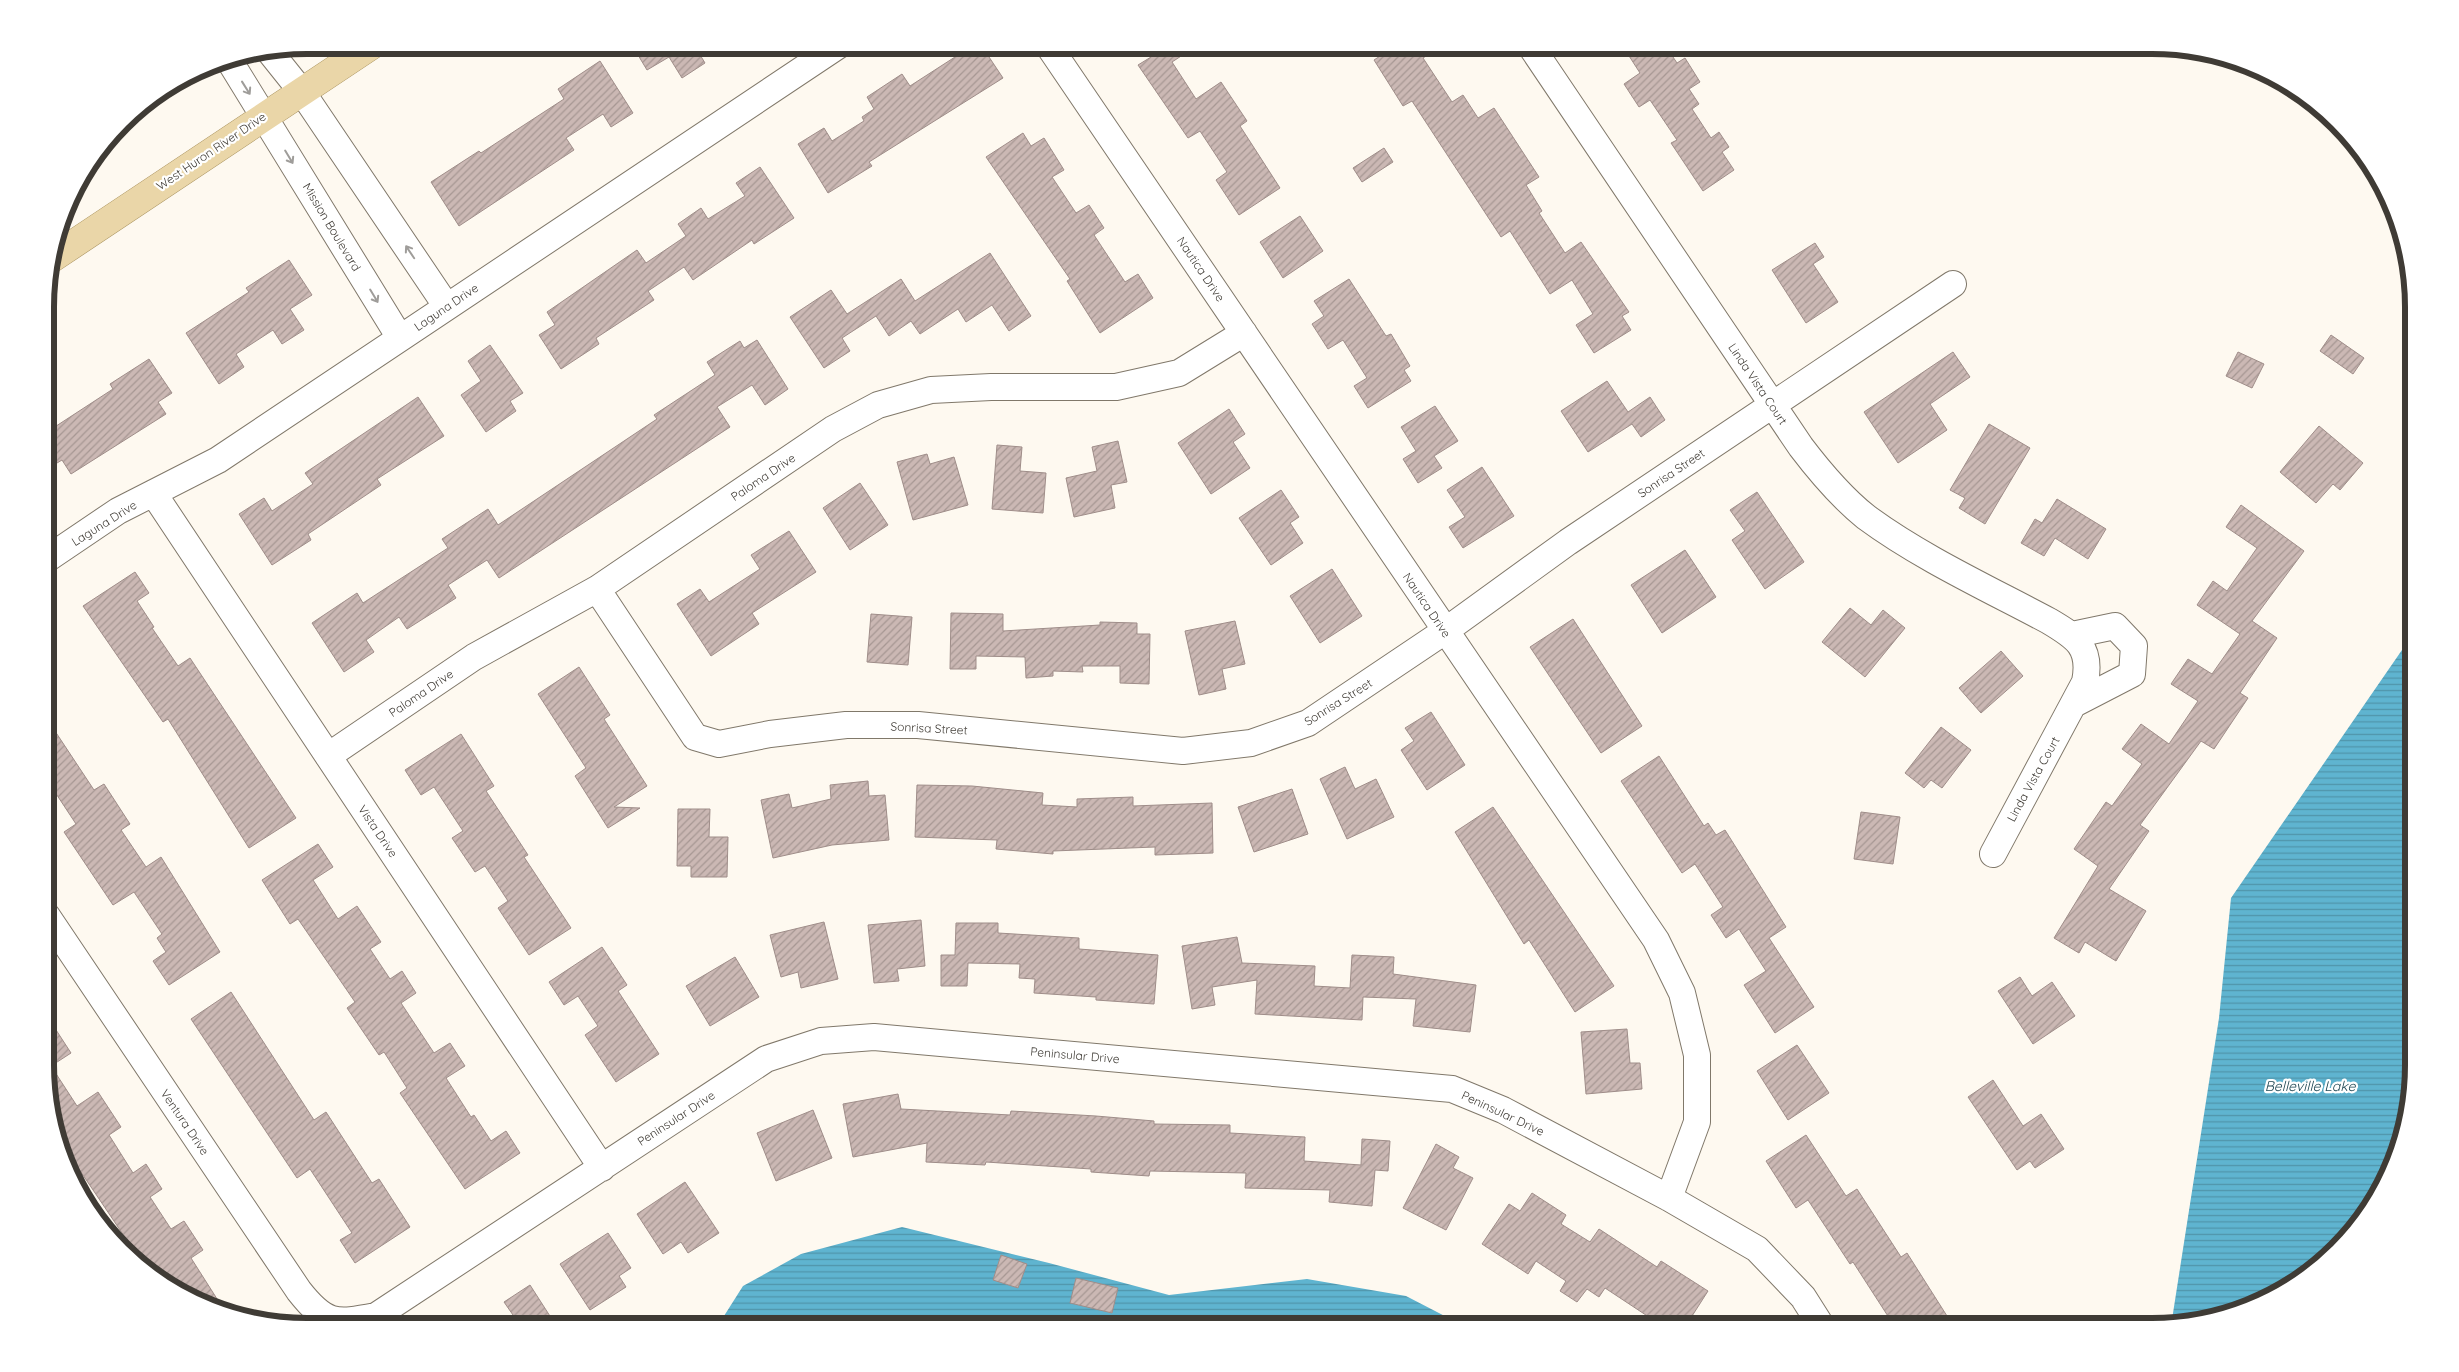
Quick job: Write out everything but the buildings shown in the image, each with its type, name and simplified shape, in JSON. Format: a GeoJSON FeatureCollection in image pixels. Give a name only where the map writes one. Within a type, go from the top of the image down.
{"type":"FeatureCollection","features":[{"type":"Feature","properties":{"kind":"main road","name":"West Huron River Drive"},"geometry":{"type":"LineString","coordinates":[[60,253],[359,54]]}},
{"type":"Feature","properties":{"kind":"street","name":"Laguna Drive"},"geometry":{"type":"LineString","coordinates":[[54,554],[118,511],[218,460],[826,54]]}},
{"type":"Feature","properties":{"kind":"street","name":"Nautica Drive"},"geometry":{"type":"LineString","coordinates":[[1054,54],[1656,940],[1682,994],[1697,1055],[1697,1122],[1669,1198]]}},
{"type":"Feature","properties":{"kind":"street","name":"Linda Vista Court"},"geometry":{"type":"LineString","coordinates":[[1536,54],[1772,405],[1818,470],[1865,516],[1900,540],[2072,635],[2082,647],[2088,670],[2085,682],[1993,854]]}},
{"type":"Feature","properties":{"kind":"street"},"geometry":{"type":"LineString","coordinates":[[273,56],[302,92],[447,307]]}},
{"type":"Feature","properties":{"kind":"street","name":"Mission Boulevard"},"geometry":{"type":"LineString","coordinates":[[232,65],[400,338]]}},
{"type":"Feature","properties":{"kind":"street","name":"Sonrisa Street"},"geometry":{"type":"LineString","coordinates":[[597,590],[695,737],[719,744],[770,734],[846,726],[909,725],[1183,751],[1251,743],[1308,723],[1445,631],[1568,542],[1953,284]]}},
{"type":"Feature","properties":{"kind":"street","name":"Paloma Drive"},"geometry":{"type":"LineString","coordinates":[[328,756],[474,657],[597,590],[833,429],[878,405],[931,390],[991,386],[1116,387],[1179,373],[1244,332]]}},
{"type":"Feature","properties":{"kind":"street","name":"Vista Drive"},"geometry":{"type":"LineString","coordinates":[[154,494],[602,1168]]}},
{"type":"Feature","properties":{"kind":"street"},"geometry":{"type":"LineString","coordinates":[[2072,635],[2115,626],[2134,646],[2132,674],[2074,704]]}},
{"type":"Feature","properties":{"kind":"street","name":"Ventura Drive"},"geometry":{"type":"LineString","coordinates":[[54,926],[299,1291],[315,1311],[329,1318]]}},
{"type":"Feature","properties":{"kind":"street","name":"Peninsular Drive"},"geometry":{"type":"LineString","coordinates":[[366,1318],[376,1316],[766,1059],[821,1041],[874,1038],[1452,1089],[1503,1110],[1669,1198],[1757,1249],[1803,1297],[1817,1318]]}},
{"type":"Feature","properties":{"kind":"water","name":"Belleville Lake"},"geometry":{"type":"Polygon","coordinates":[[[2405,646],[2405,1082],[2397,1131],[2392,1147],[2379,1177],[2363,1206],[2331,1244],[2306,1266],[2279,1284],[2234,1305],[2218,1310],[2172,1318],[2219,1018],[2231,898],[2405,646]]]}},
{"type":"Feature","properties":{"kind":"water"},"geometry":{"type":"Polygon","coordinates":[[[902,1227],[1169,1295],[1307,1279],[1406,1296],[1449,1318],[723,1318],[743,1286],[801,1254],[902,1227]]]}}]}
